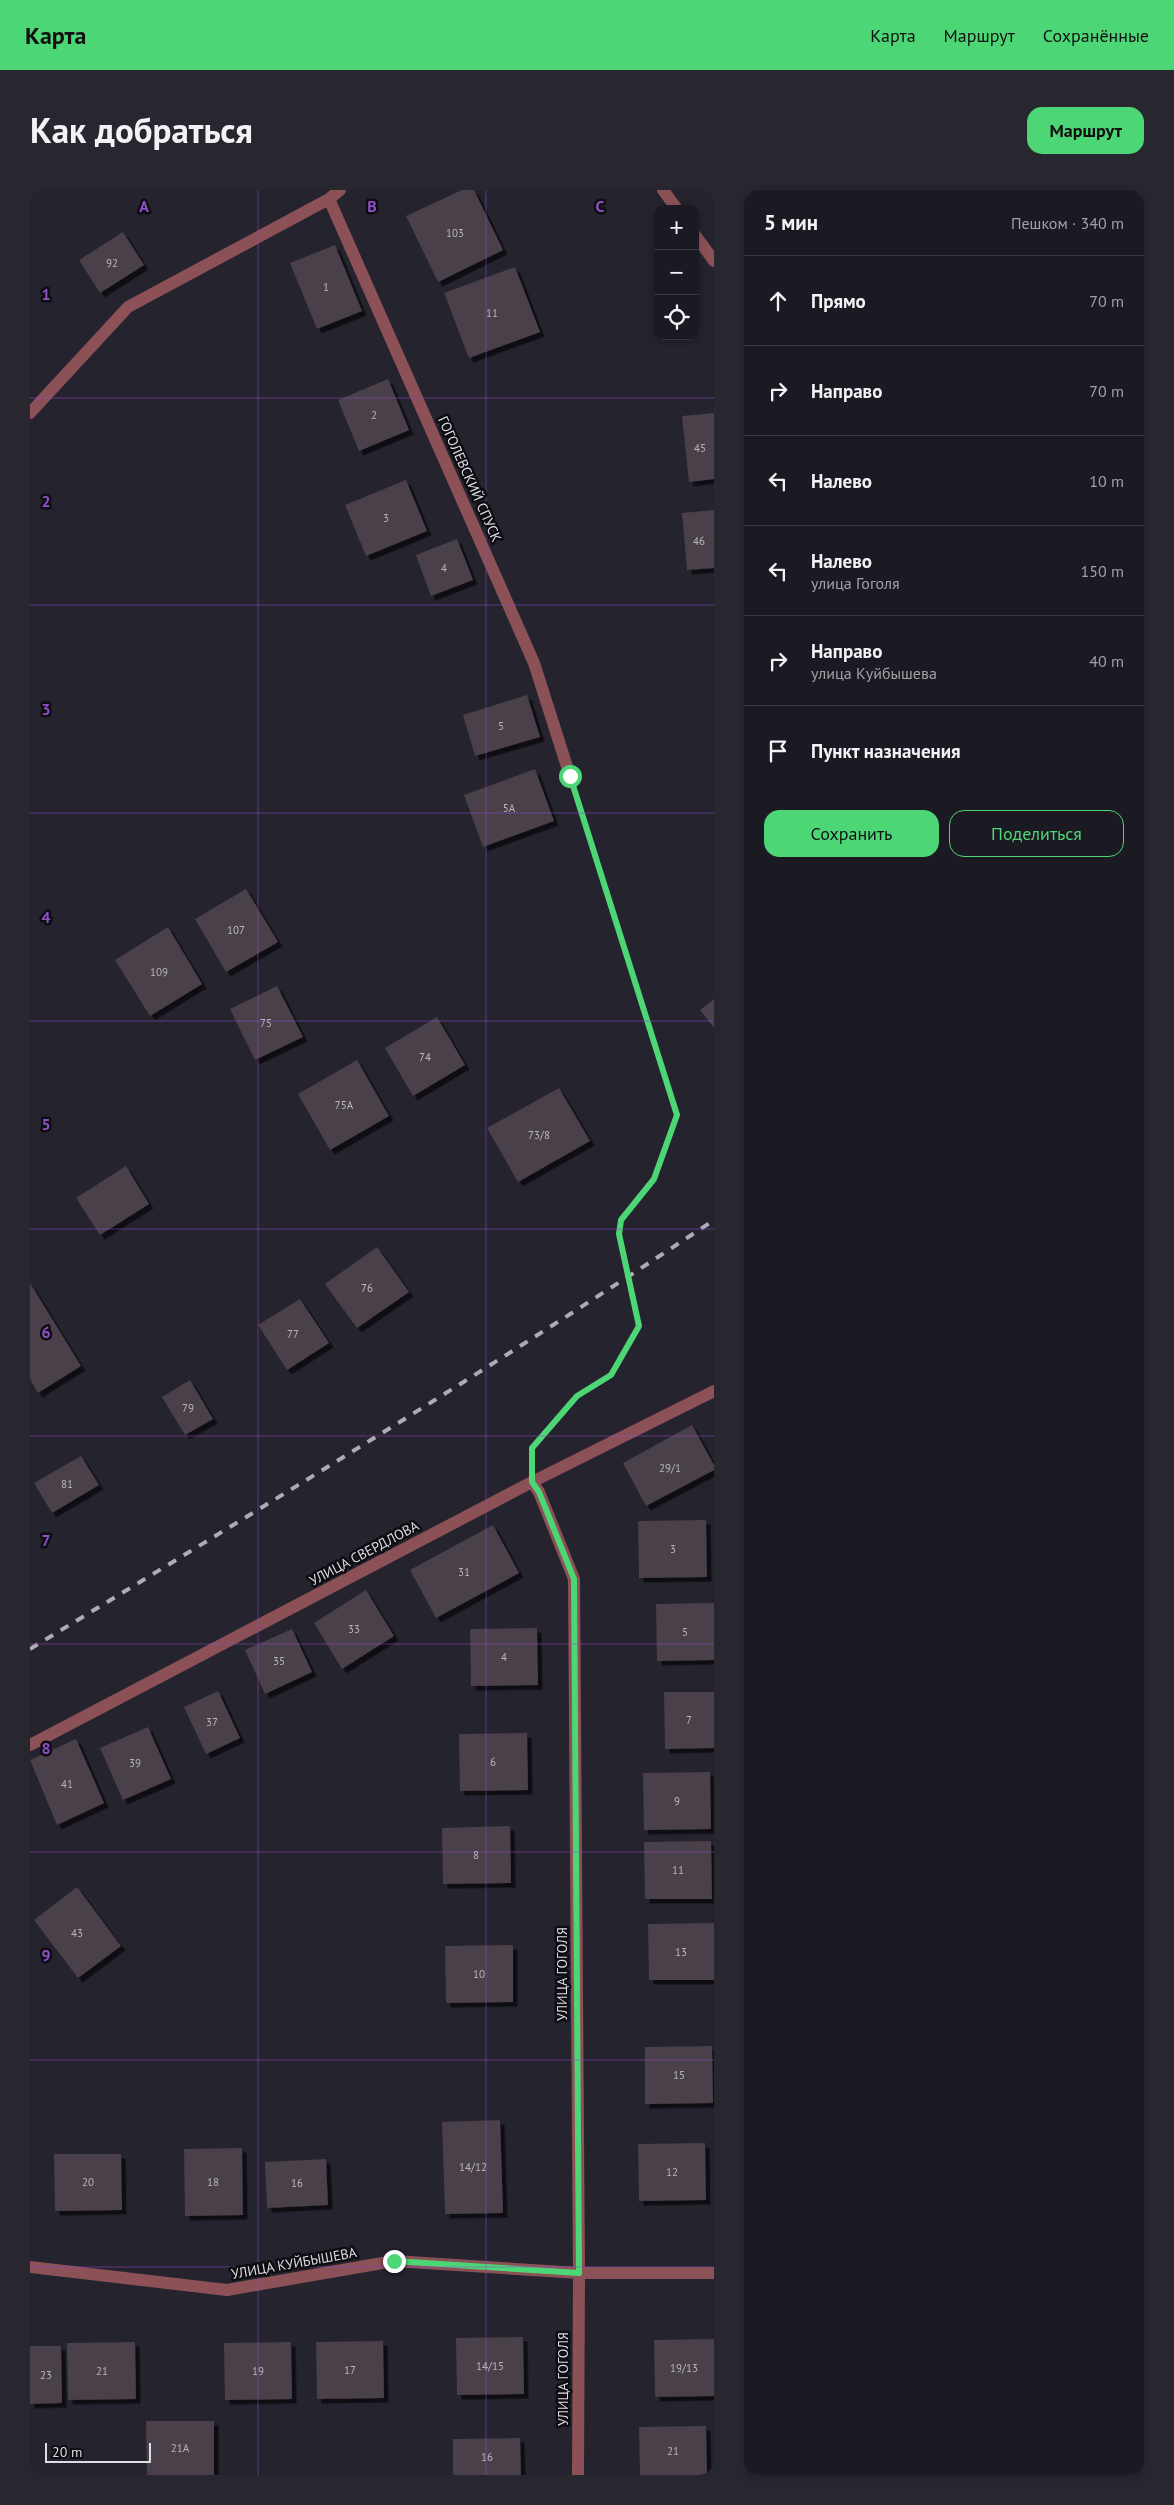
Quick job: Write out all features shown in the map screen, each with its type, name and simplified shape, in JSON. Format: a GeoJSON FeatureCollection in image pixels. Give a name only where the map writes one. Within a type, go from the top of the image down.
{"type":"FeatureCollection","features":[{"type":"Feature","properties":{"kind":"street"},"geometry":{"type":"LineString","coordinates":[[30,413],[128,308],[329,200],[340,190]]}},
{"type":"Feature","properties":{"kind":"street"},"geometry":{"type":"LineString","coordinates":[[663,190],[674,205]]}},
{"type":"Feature","properties":{"kind":"street","name":"ГОГОЛЕВСКИЙ СПУСК"},"geometry":{"type":"LineString","coordinates":[[329,200],[534,662],[570,776]]}},
{"type":"Feature","properties":{"kind":"street"},"geometry":{"type":"LineString","coordinates":[[699,240],[714,261]]}},
{"type":"Feature","properties":{"kind":"street","name":"УЛИЦА СВЕРДЛОВА"},"geometry":{"type":"LineString","coordinates":[[30,1745],[532,1482],[714,1391]]}},
{"type":"Feature","properties":{"kind":"street","name":"УЛИЦА ГОГОЛЯ"},"geometry":{"type":"LineString","coordinates":[[532,1482],[539,1492],[574,1579],[579,2273],[578,2475]]}},
{"type":"Feature","properties":{"kind":"street","name":"УЛИЦА КУЙБЫШЕВА"},"geometry":{"type":"LineString","coordinates":[[30,2267],[227,2290],[394,2261],[579,2273],[714,2273]]}},
{"type":"Feature","properties":{"kind":"path"},"geometry":{"type":"LineString","coordinates":[[532,1482],[532,1448],[577,1396],[611,1375],[639,1326],[619,1234],[621,1220],[654,1179],[677,1115],[570,776]]}},
{"type":"Feature","properties":{"kind":"building"},"geometry":{"type":"Polygon","coordinates":[[[462,190],[474,190],[503,250],[438,282],[406,216],[462,190]]]}},
{"type":"Feature","properties":{"kind":"building"},"geometry":{"type":"Polygon","coordinates":[[[123,232],[144,265],[100,293],[79,260],[123,232]]]}},
{"type":"Feature","properties":{"kind":"building"},"geometry":{"type":"Polygon","coordinates":[[[335,245],[362,311],[317,329],[290,263],[335,245]]]}},
{"type":"Feature","properties":{"kind":"building"},"geometry":{"type":"Polygon","coordinates":[[[515,267],[540,332],[469,358],[444,293],[515,267]]]}},
{"type":"Feature","properties":{"kind":"building"},"geometry":{"type":"Polygon","coordinates":[[[388,379],[409,430],[359,451],[338,400],[388,379]]]}},
{"type":"Feature","properties":{"kind":"building"},"geometry":{"type":"Polygon","coordinates":[[[714,413],[714,479],[689,482],[682,416],[714,413]]]}},
{"type":"Feature","properties":{"kind":"building"},"geometry":{"type":"Polygon","coordinates":[[[406,480],[427,531],[366,556],[345,505],[406,480]]]}},
{"type":"Feature","properties":{"kind":"building"},"geometry":{"type":"Polygon","coordinates":[[[714,510],[714,568],[687,570],[682,513],[714,510]]]}},
{"type":"Feature","properties":{"kind":"building"},"geometry":{"type":"Polygon","coordinates":[[[457,539],[473,580],[431,596],[416,555],[457,539]]]}},
{"type":"Feature","properties":{"kind":"building"},"geometry":{"type":"Polygon","coordinates":[[[527,695],[540,737],[475,756],[463,715],[527,695]]]}},
{"type":"Feature","properties":{"kind":"building"},"geometry":{"type":"Polygon","coordinates":[[[535,769],[554,821],[483,847],[464,795],[535,769]]]}},
{"type":"Feature","properties":{"kind":"building"},"geometry":{"type":"Polygon","coordinates":[[[246,889],[278,942],[226,972],[195,919],[246,889]]]}},
{"type":"Feature","properties":{"kind":"building"},"geometry":{"type":"Polygon","coordinates":[[[168,927],[202,984],[150,1016],[115,960],[168,927]]]}},
{"type":"Feature","properties":{"kind":"building"},"geometry":{"type":"Polygon","coordinates":[[[277,986],[303,1037],[255,1060],[230,1009],[277,986]]]}},
{"type":"Feature","properties":{"kind":"building"},"geometry":{"type":"Polygon","coordinates":[[[714,999],[714,1028],[700,1010],[714,999]]]}},
{"type":"Feature","properties":{"kind":"building"},"geometry":{"type":"Polygon","coordinates":[[[437,1017],[465,1065],[413,1096],[385,1048],[437,1017]]]}},
{"type":"Feature","properties":{"kind":"building"},"geometry":{"type":"Polygon","coordinates":[[[357,1060],[389,1116],[330,1150],[298,1094],[357,1060]]]}},
{"type":"Feature","properties":{"kind":"building"},"geometry":{"type":"Polygon","coordinates":[[[559,1088],[590,1141],[518,1182],[487,1128],[559,1088]]]}},
{"type":"Feature","properties":{"kind":"building"},"geometry":{"type":"Polygon","coordinates":[[[126,1166],[149,1204],[100,1235],[76,1198],[126,1166]]]}},
{"type":"Feature","properties":{"kind":"building"},"geometry":{"type":"Polygon","coordinates":[[[377,1247],[409,1292],[357,1328],[325,1284],[377,1247]]]}},
{"type":"Feature","properties":{"kind":"building"},"geometry":{"type":"Polygon","coordinates":[[[30,1283],[81,1366],[38,1393],[30,1379],[30,1283]]]}},
{"type":"Feature","properties":{"kind":"building"},"geometry":{"type":"Polygon","coordinates":[[[300,1299],[329,1343],[287,1370],[258,1325],[300,1299]]]}},
{"type":"Feature","properties":{"kind":"building"},"geometry":{"type":"Polygon","coordinates":[[[190,1380],[213,1419],[185,1435],[162,1397],[190,1380]]]}},
{"type":"Feature","properties":{"kind":"building"},"geometry":{"type":"Polygon","coordinates":[[[692,1425],[714,1465],[714,1470],[646,1506],[623,1463],[692,1425]]]}},
{"type":"Feature","properties":{"kind":"building"},"geometry":{"type":"Polygon","coordinates":[[[81,1456],[99,1485],[52,1513],[34,1483],[81,1456]]]}},
{"type":"Feature","properties":{"kind":"building"},"geometry":{"type":"Polygon","coordinates":[[[706,1520],[707,1577],[639,1578],[638,1521],[706,1520]]]}},
{"type":"Feature","properties":{"kind":"building"},"geometry":{"type":"Polygon","coordinates":[[[493,1525],[519,1573],[436,1618],[410,1570],[493,1525]]]}},
{"type":"Feature","properties":{"kind":"building"},"geometry":{"type":"Polygon","coordinates":[[[366,1590],[394,1636],[342,1669],[314,1623],[366,1590]]]}},
{"type":"Feature","properties":{"kind":"building"},"geometry":{"type":"Polygon","coordinates":[[[714,1603],[714,1660],[657,1661],[656,1604],[714,1603]]]}},
{"type":"Feature","properties":{"kind":"building"},"geometry":{"type":"Polygon","coordinates":[[[537,1628],[538,1685],[471,1686],[470,1629],[537,1628]]]}},
{"type":"Feature","properties":{"kind":"building"},"geometry":{"type":"Polygon","coordinates":[[[292,1629],[312,1672],[265,1694],[245,1650],[292,1629]]]}},
{"type":"Feature","properties":{"kind":"building"},"geometry":{"type":"Polygon","coordinates":[[[218,1691],[240,1738],[206,1754],[184,1707],[218,1691]]]}},
{"type":"Feature","properties":{"kind":"building"},"geometry":{"type":"Polygon","coordinates":[[[664,1692],[714,1692],[714,1748],[665,1749],[664,1692]]]}},
{"type":"Feature","properties":{"kind":"building"},"geometry":{"type":"Polygon","coordinates":[[[148,1727],[171,1779],[123,1800],[100,1748],[148,1727]]]}},
{"type":"Feature","properties":{"kind":"building"},"geometry":{"type":"Polygon","coordinates":[[[527,1733],[528,1790],[460,1791],[459,1734],[527,1733]]]}},
{"type":"Feature","properties":{"kind":"building"},"geometry":{"type":"Polygon","coordinates":[[[76,1739],[104,1803],[57,1825],[30,1760],[76,1739]]]}},
{"type":"Feature","properties":{"kind":"building"},"geometry":{"type":"Polygon","coordinates":[[[710,1772],[711,1829],[644,1830],[643,1773],[710,1772]]]}},
{"type":"Feature","properties":{"kind":"building"},"geometry":{"type":"Polygon","coordinates":[[[510,1826],[511,1883],[443,1884],[442,1828],[510,1826]]]}},
{"type":"Feature","properties":{"kind":"building"},"geometry":{"type":"Polygon","coordinates":[[[711,1841],[712,1899],[645,1899],[644,1842],[711,1841]]]}},
{"type":"Feature","properties":{"kind":"building"},"geometry":{"type":"Polygon","coordinates":[[[77,1887],[121,1946],[78,1978],[34,1920],[77,1887]]]}},
{"type":"Feature","properties":{"kind":"building"},"geometry":{"type":"Polygon","coordinates":[[[714,1923],[714,1980],[649,1980],[648,1924],[714,1923]]]}},
{"type":"Feature","properties":{"kind":"building"},"geometry":{"type":"Polygon","coordinates":[[[513,1945],[513,2002],[446,2003],[445,1946],[513,1945]]]}},
{"type":"Feature","properties":{"kind":"building"},"geometry":{"type":"Polygon","coordinates":[[[712,2046],[713,2103],[645,2104],[645,2047],[712,2046]]]}},
{"type":"Feature","properties":{"kind":"building"},"geometry":{"type":"Polygon","coordinates":[[[500,2120],[503,2213],[445,2214],[442,2122],[500,2120]]]}},
{"type":"Feature","properties":{"kind":"building"},"geometry":{"type":"Polygon","coordinates":[[[705,2143],[706,2200],[639,2201],[638,2144],[705,2143]]]}},
{"type":"Feature","properties":{"kind":"building"},"geometry":{"type":"Polygon","coordinates":[[[242,2148],[243,2215],[185,2216],[184,2149],[242,2148]]]}},
{"type":"Feature","properties":{"kind":"building"},"geometry":{"type":"Polygon","coordinates":[[[54,2154],[121,2154],[122,2210],[55,2211],[54,2154]]]}},
{"type":"Feature","properties":{"kind":"building"},"geometry":{"type":"Polygon","coordinates":[[[326,2159],[328,2205],[267,2208],[265,2162],[326,2159]]]}},
{"type":"Feature","properties":{"kind":"building"},"geometry":{"type":"Polygon","coordinates":[[[523,2337],[524,2394],[457,2395],[456,2338],[523,2337]]]}},
{"type":"Feature","properties":{"kind":"building"},"geometry":{"type":"Polygon","coordinates":[[[714,2339],[714,2396],[655,2397],[654,2340],[714,2339]]]}},
{"type":"Feature","properties":{"kind":"building"},"geometry":{"type":"Polygon","coordinates":[[[383,2341],[384,2398],[317,2399],[316,2342],[383,2341]]]}},
{"type":"Feature","properties":{"kind":"building"},"geometry":{"type":"Polygon","coordinates":[[[135,2342],[136,2399],[68,2400],[67,2343],[135,2342]]]}},
{"type":"Feature","properties":{"kind":"building"},"geometry":{"type":"Polygon","coordinates":[[[291,2342],[292,2399],[225,2400],[224,2343],[291,2342]]]}},
{"type":"Feature","properties":{"kind":"building"},"geometry":{"type":"Polygon","coordinates":[[[30,2346],[61,2346],[62,2403],[30,2404],[30,2346]]]}},
{"type":"Feature","properties":{"kind":"building"},"geometry":{"type":"Polygon","coordinates":[[[146,2421],[214,2421],[214,2475],[147,2475],[146,2421]]]}},
{"type":"Feature","properties":{"kind":"building"},"geometry":{"type":"Polygon","coordinates":[[[706,2426],[707,2475],[640,2475],[639,2427],[706,2426]]]}},
{"type":"Feature","properties":{"kind":"building"},"geometry":{"type":"Polygon","coordinates":[[[520,2438],[521,2475],[453,2475],[453,2439],[520,2438]]]}},
{"type":"Feature","properties":{"kind":"railway"},"geometry":{"type":"LineString","coordinates":[[30,1649],[460,1384],[714,1220]]}},
{"type":"Feature","properties":{"kind":"route"},"geometry":{"type":"LineString","coordinates":[[394,2261],[579,2273],[574,1579],[539,1492],[532,1482],[532,1448],[577,1396],[611,1375],[639,1326],[627,1278],[619,1234],[621,1220],[654,1179],[677,1115],[570,776]]}}]}
